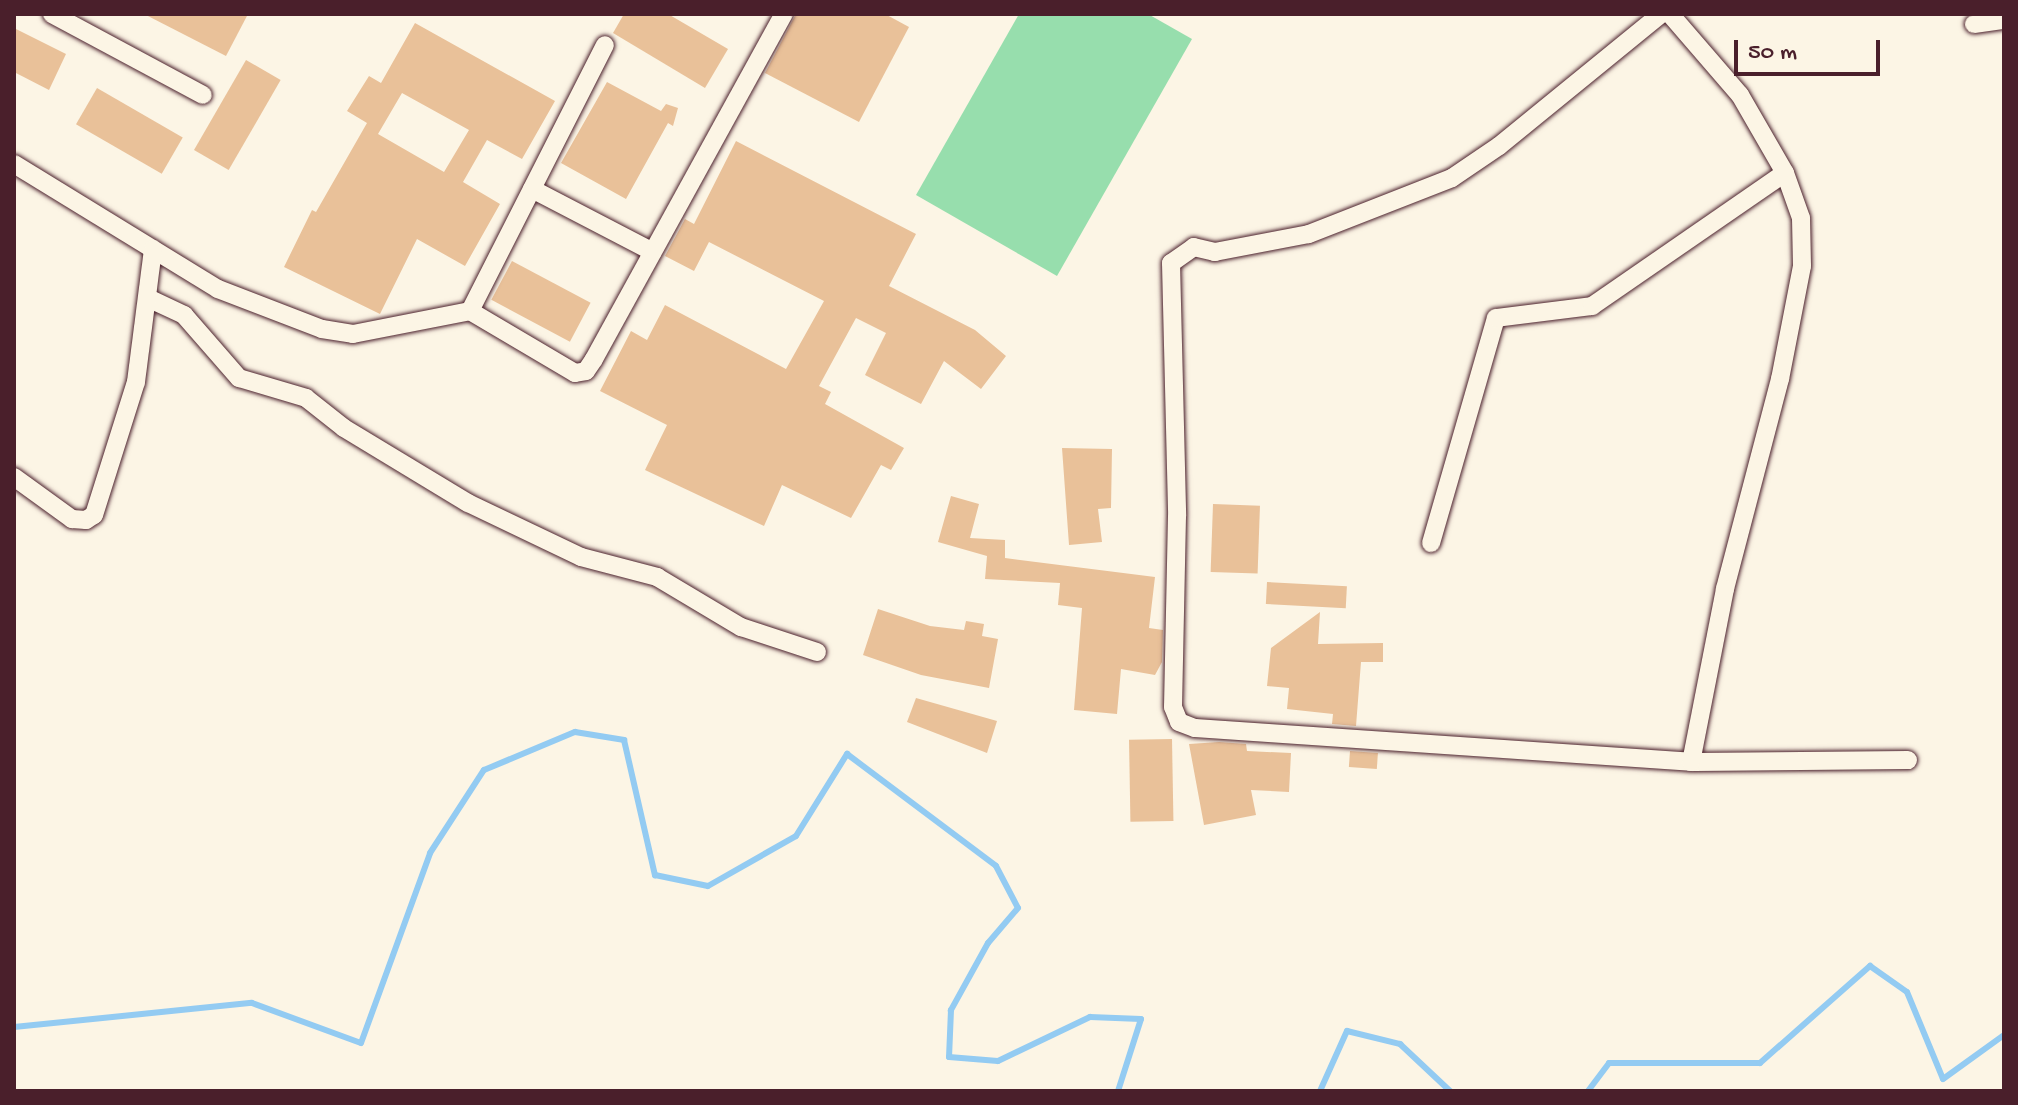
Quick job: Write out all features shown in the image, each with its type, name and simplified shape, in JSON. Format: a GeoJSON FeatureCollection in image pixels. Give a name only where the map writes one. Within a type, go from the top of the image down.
{"type":"FeatureCollection","features":[{"type":"Feature","properties":{"kind":"street"},"geometry":{"type":"LineString","coordinates":[[52,14],[203,95]]}},
{"type":"Feature","properties":{"kind":"street"},"geometry":{"type":"LineString","coordinates":[[14,164],[218,289],[339,334],[470,311],[575,373],[586,371],[784,14]]}},
{"type":"Feature","properties":{"kind":"street"},"geometry":{"type":"LineString","coordinates":[[1661,14],[1452,178],[1309,234],[1215,252],[1194,247],[1171,263],[1177,516],[1173,707],[1179,722],[1195,728],[1691,762],[1908,760]]}},
{"type":"Feature","properties":{"kind":"street"},"geometry":{"type":"LineString","coordinates":[[1670,14],[1740,95],[1785,173],[1801,218],[1802,266],[1780,379],[1725,589],[1691,762]]}},
{"type":"Feature","properties":{"kind":"street"},"geometry":{"type":"LineString","coordinates":[[1974,24],[2004,20]]}},
{"type":"Feature","properties":{"kind":"street"},"geometry":{"type":"LineString","coordinates":[[470,311],[605,45]]}},
{"type":"Feature","properties":{"kind":"street"},"geometry":{"type":"LineString","coordinates":[[1431,543],[1496,318],[1592,306],[1785,173]]}},
{"type":"Feature","properties":{"kind":"street"},"geometry":{"type":"LineString","coordinates":[[532,189],[653,252]]}},
{"type":"Feature","properties":{"kind":"street"},"geometry":{"type":"LineString","coordinates":[[14,477],[72,519],[86,520],[94,515],[127,419],[150,299],[153,249]]}},
{"type":"Feature","properties":{"kind":"street"},"geometry":{"type":"LineString","coordinates":[[150,299],[184,315],[239,378],[306,398],[344,428],[468,503],[568,552],[657,577],[741,627],[817,652]]}},
{"type":"Feature","properties":{"kind":"green space"},"geometry":{"type":"Polygon","coordinates":[[[1019,14],[1148,14],[1192,39],[1057,276],[916,195],[1019,14]]]}},
{"type":"Feature","properties":{"kind":"building"},"geometry":{"type":"Polygon","coordinates":[[[144,14],[248,14],[226,56],[144,14]]]}},
{"type":"Feature","properties":{"kind":"building"},"geometry":{"type":"Polygon","coordinates":[[[624,14],[668,14],[728,49],[705,88],[613,33],[624,14]]]}},
{"type":"Feature","properties":{"kind":"building"},"geometry":{"type":"Polygon","coordinates":[[[796,14],[885,14],[909,27],[859,122],[765,73],[796,14]]]}},
{"type":"Feature","properties":{"kind":"building"},"geometry":{"type":"Polygon","coordinates":[[[415,23],[555,101],[522,159],[487,140],[463,182],[500,204],[465,266],[417,239],[380,314],[284,267],[312,210],[316,212],[367,123],[347,111],[369,76],[381,83],[415,23]],[[402,93],[378,134],[444,172],[469,130],[402,93]]]}},
{"type":"Feature","properties":{"kind":"building"},"geometry":{"type":"Polygon","coordinates":[[[14,28],[66,54],[49,90],[14,72],[14,28]]]}},
{"type":"Feature","properties":{"kind":"building"},"geometry":{"type":"Polygon","coordinates":[[[246,60],[281,80],[229,170],[194,150],[246,60]]]}},
{"type":"Feature","properties":{"kind":"building"},"geometry":{"type":"Polygon","coordinates":[[[607,82],[661,111],[666,104],[678,108],[673,126],[668,123],[626,199],[561,163],[607,82]]]}},
{"type":"Feature","properties":{"kind":"building"},"geometry":{"type":"Polygon","coordinates":[[[97,88],[183,137],[162,174],[76,124],[97,88]]]}},
{"type":"Feature","properties":{"kind":"building"},"geometry":{"type":"Polygon","coordinates":[[[736,141],[916,234],[889,286],[975,330],[1006,356],[981,389],[944,361],[921,404],[865,375],[886,333],[856,318],[819,386],[831,392],[825,404],[904,448],[891,470],[881,465],[851,518],[782,485],[764,526],[645,470],[667,425],[600,391],[631,331],[647,340],[665,305],[786,369],[824,301],[709,242],[694,271],[665,256],[685,219],[694,224],[736,141]]]}},
{"type":"Feature","properties":{"kind":"building"},"geometry":{"type":"Polygon","coordinates":[[[512,261],[591,303],[570,342],[491,300],[512,261]]]}},
{"type":"Feature","properties":{"kind":"building"},"geometry":{"type":"Polygon","coordinates":[[[1062,448],[1112,449],[1111,508],[1098,509],[1102,542],[1069,545],[1062,448]]]}},
{"type":"Feature","properties":{"kind":"building"},"geometry":{"type":"Polygon","coordinates":[[[951,496],[979,504],[970,538],[1005,540],[1005,558],[1155,577],[1149,628],[1163,630],[1162,662],[1155,675],[1121,669],[1117,714],[1074,710],[1082,608],[1058,605],[1060,583],[985,579],[987,556],[938,542],[951,496]]]}},
{"type":"Feature","properties":{"kind":"building"},"geometry":{"type":"Polygon","coordinates":[[[1213,504],[1260,506],[1258,574],[1211,572],[1213,504]]]}},
{"type":"Feature","properties":{"kind":"building"},"geometry":{"type":"Polygon","coordinates":[[[1267,582],[1347,586],[1346,608],[1266,604],[1267,582]]]}},
{"type":"Feature","properties":{"kind":"building"},"geometry":{"type":"Polygon","coordinates":[[[878,609],[930,626],[964,630],[966,621],[984,624],[982,636],[998,639],[989,688],[921,675],[863,655],[878,609]]]}},
{"type":"Feature","properties":{"kind":"building"},"geometry":{"type":"Polygon","coordinates":[[[1320,612],[1318,644],[1383,643],[1383,662],[1361,662],[1356,726],[1332,724],[1333,714],[1287,709],[1289,688],[1267,686],[1271,648],[1320,612]]]}},
{"type":"Feature","properties":{"kind":"building"},"geometry":{"type":"Polygon","coordinates":[[[916,698],[997,721],[987,753],[907,722],[916,698]]]}},
{"type":"Feature","properties":{"kind":"building"},"geometry":{"type":"Polygon","coordinates":[[[1172,739],[1173,821],[1130,822],[1129,740],[1172,739]]]}},
{"type":"Feature","properties":{"kind":"building"},"geometry":{"type":"Polygon","coordinates":[[[1189,744],[1246,744],[1247,751],[1291,753],[1289,792],[1251,790],[1256,815],[1204,825],[1189,744]]]}},
{"type":"Feature","properties":{"kind":"building"},"geometry":{"type":"Polygon","coordinates":[[[1350,751],[1378,753],[1377,769],[1349,767],[1350,751]]]}},
{"type":"Feature","properties":{"kind":"waterway"},"geometry":{"type":"LineString","coordinates":[[14,1027],[252,1003],[361,1043],[430,853],[484,770],[575,732],[624,740],[655,875],[708,886],[796,836],[847,754],[996,866],[1018,908],[988,943],[951,1010],[949,1057],[998,1061],[1090,1017],[1141,1019],[1118,1091]]}},
{"type":"Feature","properties":{"kind":"waterway"},"geometry":{"type":"LineString","coordinates":[[1588,1091],[1609,1063],[1760,1063],[1870,966],[1907,992],[1943,1079],[2004,1035]]}},
{"type":"Feature","properties":{"kind":"waterway"},"geometry":{"type":"LineString","coordinates":[[1320,1091],[1347,1031],[1400,1044],[1450,1091]]}}]}
